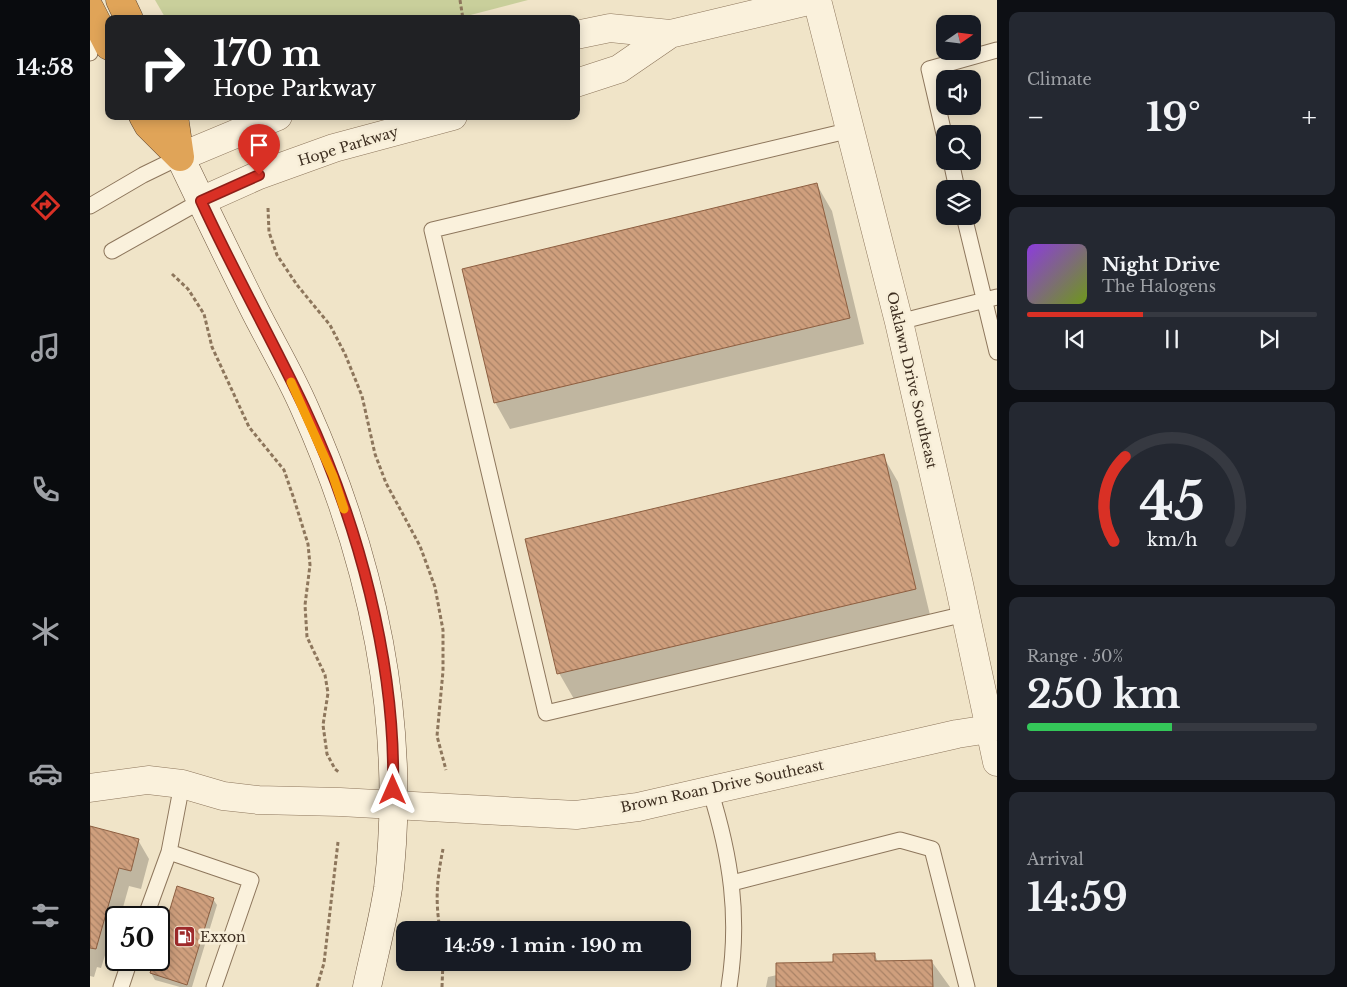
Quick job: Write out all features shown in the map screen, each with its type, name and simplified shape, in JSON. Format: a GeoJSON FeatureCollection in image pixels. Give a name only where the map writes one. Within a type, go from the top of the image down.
{"type":"FeatureCollection","features":[{"type":"Feature","properties":{"kind":"highway"},"geometry":{"type":"LineString","coordinates":[[120,0],[126,15]]}},
{"type":"Feature","properties":{"kind":"highway"},"geometry":{"type":"LineString","coordinates":[[90,8],[105,38]]}},
{"type":"Feature","properties":{"kind":"highway"},"geometry":{"type":"LineString","coordinates":[[145,120],[180,157]]}},
{"type":"Feature","properties":{"kind":"highway"},"geometry":{"type":"LineString","coordinates":[[175,120],[180,157]]}},
{"type":"Feature","properties":{"kind":"street"},"geometry":{"type":"LineString","coordinates":[[580,34],[610,28],[670,34],[815,0]]}},
{"type":"Feature","properties":{"kind":"street","name":"Oaklawn Drive Southeast"},"geometry":{"type":"LineString","coordinates":[[815,0],[851,130],[899,322],[965,614],[993,727],[997,762]]}},
{"type":"Feature","properties":{"kind":"street"},"geometry":{"type":"LineString","coordinates":[[580,82],[619,69],[670,34]]}},
{"type":"Feature","properties":{"kind":"street"},"geometry":{"type":"LineString","coordinates":[[268,120],[180,157],[304,407],[333,476],[367,587],[385,677],[392,728],[393,807],[388,888],[366,987]]}},
{"type":"Feature","properties":{"kind":"street","name":"Hope Parkway"},"geometry":{"type":"LineString","coordinates":[[201,201],[259,175],[334,148],[437,120]]}},
{"type":"Feature","properties":{"kind":"street","name":"Brown Roan Drive Southeast"},"geometry":{"type":"LineString","coordinates":[[90,788],[148,780],[182,784],[223,796],[258,800],[340,802],[393,807],[576,815],[638,807],[993,727]]}},
{"type":"Feature","properties":{"kind":"lane"},"geometry":{"type":"LineString","coordinates":[[90,26],[90,53]]}},
{"type":"Feature","properties":{"kind":"lane"},"geometry":{"type":"LineString","coordinates":[[942,125],[929,69],[996,53]]}},
{"type":"Feature","properties":{"kind":"lane"},"geometry":{"type":"LineString","coordinates":[[851,130],[432,230],[546,713],[965,614]]}},
{"type":"Feature","properties":{"kind":"lane"},"geometry":{"type":"LineString","coordinates":[[90,206],[142,175],[180,157]]}},
{"type":"Feature","properties":{"kind":"lane","name":"Hope Parkway"},"geometry":{"type":"LineString","coordinates":[[112,251],[201,201]]}},
{"type":"Feature","properties":{"kind":"lane"},"geometry":{"type":"LineString","coordinates":[[967,225],[990,299],[997,352]]}},
{"type":"Feature","properties":{"kind":"lane"},"geometry":{"type":"LineString","coordinates":[[899,322],[990,299]]}},
{"type":"Feature","properties":{"kind":"lane"},"geometry":{"type":"LineString","coordinates":[[150,906],[169,852],[182,784]]}},
{"type":"Feature","properties":{"kind":"lane"},"geometry":{"type":"LineString","coordinates":[[710,790],[721,827],[732,883],[734,952],[729,987]]}},
{"type":"Feature","properties":{"kind":"lane"},"geometry":{"type":"LineString","coordinates":[[732,883],[900,840],[932,849],[967,987]]}},
{"type":"Feature","properties":{"kind":"lane"},"geometry":{"type":"LineString","coordinates":[[169,852],[251,880],[214,987]]}},
{"type":"Feature","properties":{"kind":"lane"},"geometry":{"type":"LineString","coordinates":[[121,987],[126,971]]}},
{"type":"Feature","properties":{"kind":"path"},"geometry":{"type":"LineString","coordinates":[[460,0],[462,15]]}},
{"type":"Feature","properties":{"kind":"path"},"geometry":{"type":"LineString","coordinates":[[268,208],[269,232],[277,255],[297,285],[330,325],[345,354],[362,396],[375,454],[383,476],[420,546],[435,587],[443,630],[443,671],[437,736],[446,770]]}},
{"type":"Feature","properties":{"kind":"path"},"geometry":{"type":"LineString","coordinates":[[172,274],[188,289],[204,314],[212,347],[248,427],[284,470],[294,499],[308,544],[310,565],[304,605],[307,637],[324,675],[328,693],[323,725],[327,754],[334,769],[340,773]]}},
{"type":"Feature","properties":{"kind":"path"},"geometry":{"type":"LineString","coordinates":[[317,987],[324,964],[338,842]]}},
{"type":"Feature","properties":{"kind":"path"},"geometry":{"type":"LineString","coordinates":[[438,921],[435,904],[443,849]]}},
{"type":"Feature","properties":{"kind":"path"},"geometry":{"type":"LineString","coordinates":[[442,987],[443,971]]}},
{"type":"Feature","properties":{"kind":"green space"},"geometry":{"type":"Polygon","coordinates":[[[155,0],[528,0],[470,15],[164,15],[155,0]]]}},
{"type":"Feature","properties":{"kind":"building"},"geometry":{"type":"Polygon","coordinates":[[[817,183],[850,318],[494,403],[462,269],[817,183]]]}},
{"type":"Feature","properties":{"kind":"building"},"geometry":{"type":"Polygon","coordinates":[[[884,454],[916,589],[557,674],[525,539],[884,454]]]}},
{"type":"Feature","properties":{"kind":"building"},"geometry":{"type":"Polygon","coordinates":[[[90,826],[139,839],[131,871],[119,868],[108,906],[105,906],[105,917],[96,949],[90,948],[90,826]]]}},
{"type":"Feature","properties":{"kind":"building"},"geometry":{"type":"Polygon","coordinates":[[[177,886],[214,898],[187,985],[150,973],[151,971],[170,971],[170,909],[177,886]]]}},
{"type":"Feature","properties":{"kind":"building"},"geometry":{"type":"Polygon","coordinates":[[[875,953],[875,961],[932,960],[933,987],[776,987],[776,963],[833,962],[833,954],[875,953]]]}},
{"type":"Feature","properties":{"kind":"slow traffic"},"geometry":{"type":"LineString","coordinates":[[291,382],[304,407],[333,476],[344,509]]}},
{"type":"Feature","properties":{"kind":"place","name":"Exxon"},"geometry":{"type":"Point","coordinates":[184,937]}},
{"type":"Feature","properties":{"kind":"route"},"geometry":{"type":"LineString","coordinates":[[259,175],[201,201],[218,239],[304,407],[333,476],[346,514],[363,570],[385,677],[392,728],[393,790]]}}]}
